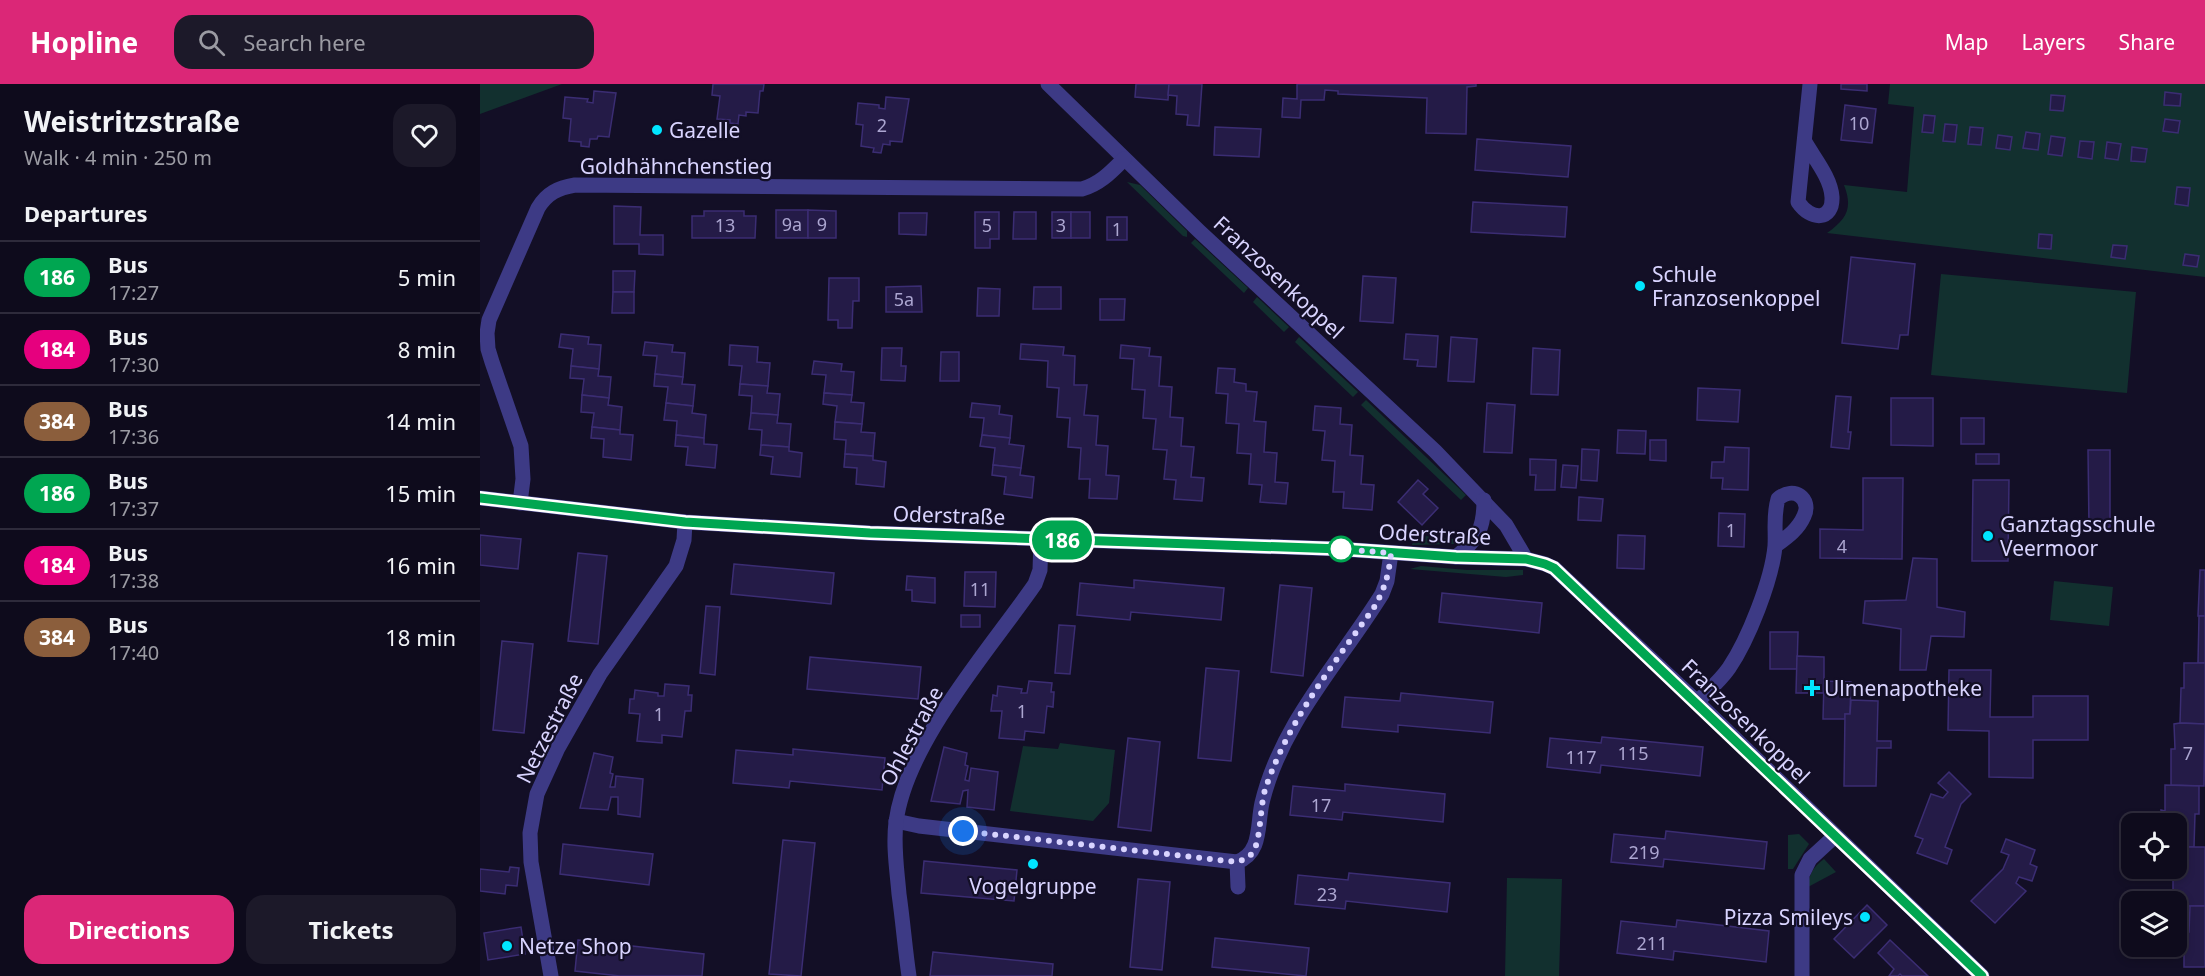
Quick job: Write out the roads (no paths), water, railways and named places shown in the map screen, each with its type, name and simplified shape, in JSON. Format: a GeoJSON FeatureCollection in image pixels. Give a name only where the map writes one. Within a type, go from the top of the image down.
{"type":"FeatureCollection","features":[{"type":"Feature","properties":{"kind":"street","name":"Franzosenkoppel"},"geometry":{"type":"LineString","coordinates":[[1048,84],[1083,116],[1124,159],[1435,451],[1506,525],[1526,559],[1554,568],[1982,976]]}},
{"type":"Feature","properties":{"kind":"street"},"geometry":{"type":"LineString","coordinates":[[1805,142],[1810,84]]}},
{"type":"Feature","properties":{"kind":"street","name":"Goldhähnchenstieg"},"geometry":{"type":"LineString","coordinates":[[520,503],[523,479],[521,446],[492,362],[487,333],[493,310],[538,208],[552,191],[575,185],[1082,189],[1093,186],[1103,179],[1124,159]]}},
{"type":"Feature","properties":{"kind":"street","name":"Oderstraße"},"geometry":{"type":"LineString","coordinates":[[480,498],[685,522],[870,533],[1294,547],[1526,559]]}},
{"type":"Feature","properties":{"kind":"street"},"geometry":{"type":"LineString","coordinates":[[1456,557],[1477,536],[1482,524],[1484,500]]}},
{"type":"Feature","properties":{"kind":"street","name":"Netzestraße"},"geometry":{"type":"LineString","coordinates":[[551,976],[531,862],[530,833],[537,794],[558,748],[600,674],[676,566],[682,546],[685,522]]}},
{"type":"Feature","properties":{"kind":"street","name":"Ohlestraße"},"geometry":{"type":"LineString","coordinates":[[909,976],[895,854],[896,821],[901,795],[936,725],[970,672],[1035,584],[1040,570],[1041,539]]}},
{"type":"Feature","properties":{"kind":"street"},"geometry":{"type":"LineString","coordinates":[[1696,702],[1718,682],[1738,652],[1764,591],[1774,546]]}},
{"type":"Feature","properties":{"kind":"street"},"geometry":{"type":"LineString","coordinates":[[896,821],[919,826],[1237,862],[1246,859],[1253,852],[1265,790],[1286,741],[1305,706],[1382,594],[1389,571],[1391,553]]}},
{"type":"Feature","properties":{"kind":"street"},"geometry":{"type":"LineString","coordinates":[[1802,976],[1802,875],[1810,859],[1835,836]]}},
{"type":"Feature","properties":{"kind":"street"},"geometry":{"type":"LineString","coordinates":[[1237,862],[1238,887]]}},
{"type":"Feature","properties":{"kind":"place","name":"Gazelle"},"geometry":{"type":"Point","coordinates":[657,130]}},
{"type":"Feature","properties":{"kind":"place","name":"Schule Franzosenkoppel"},"geometry":{"type":"Point","coordinates":[1640,286]}},
{"type":"Feature","properties":{"kind":"place","name":"Ganztagsschule Veermoor"},"geometry":{"type":"Point","coordinates":[1988,536]}},
{"type":"Feature","properties":{"kind":"place","name":"Ulmenapotheke"},"geometry":{"type":"Point","coordinates":[1812,688]}},
{"type":"Feature","properties":{"kind":"place","name":"Vogelgruppe"},"geometry":{"type":"Point","coordinates":[1033,864]}},
{"type":"Feature","properties":{"kind":"place","name":"Pizza Smileys"},"geometry":{"type":"Point","coordinates":[1865,917]}},
{"type":"Feature","properties":{"kind":"place","name":"Netze Shop"},"geometry":{"type":"Point","coordinates":[507,946]}}]}
